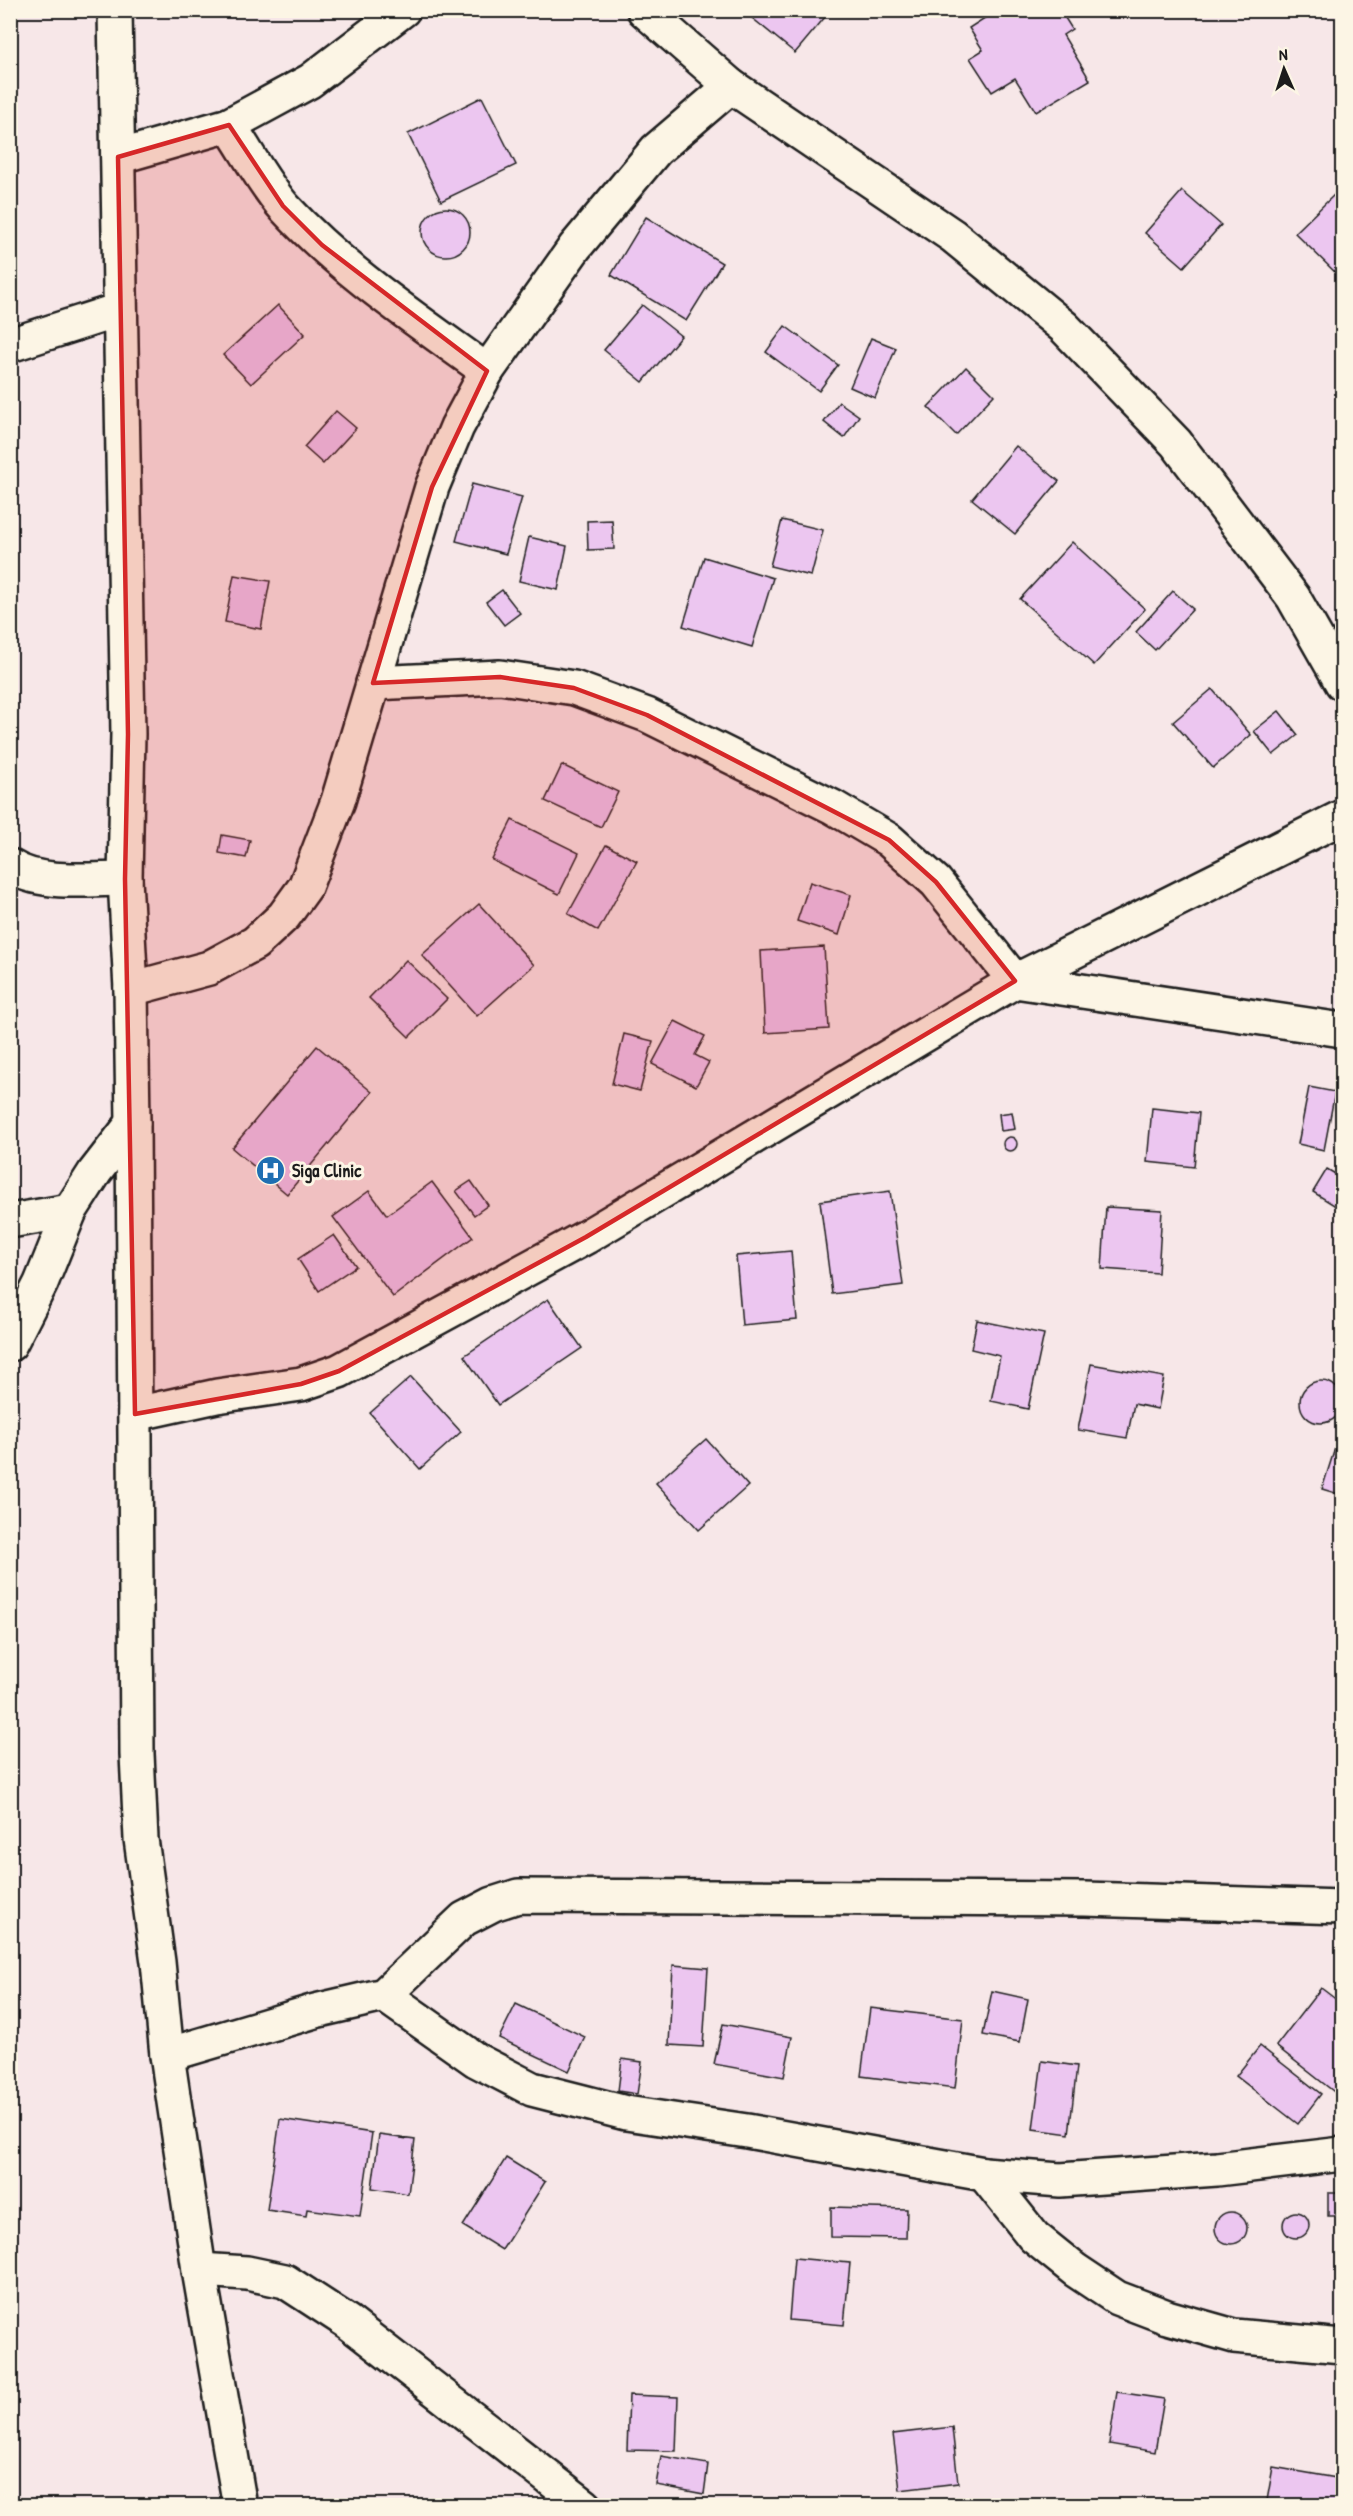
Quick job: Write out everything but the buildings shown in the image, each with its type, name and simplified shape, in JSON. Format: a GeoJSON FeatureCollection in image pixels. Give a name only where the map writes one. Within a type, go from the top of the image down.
{"type":"FeatureCollection","features":[{"type":"Feature","properties":{"kind":"street"},"geometry":{"type":"LineString","coordinates":[[115,10],[128,734],[125,879],[131,989],[133,1123],[136,1754],[141,1839],[158,1962],[167,2055],[200,2270],[240,2505]]}},
{"type":"Feature","properties":{"kind":"street"},"geometry":{"type":"LineString","coordinates":[[118,157],[229,125],[310,81],[403,10]]}},
{"type":"Feature","properties":{"kind":"street"},"geometry":{"type":"LineString","coordinates":[[644,10],[731,86],[953,236],[1064,327],[1176,443],[1293,597],[1342,683]]}},
{"type":"Feature","properties":{"kind":"street"},"geometry":{"type":"LineString","coordinates":[[131,989],[209,968],[255,943],[284,916],[305,887],[338,801],[432,487],[457,427],[487,370],[575,247],[656,150],[731,86]]}},
{"type":"Feature","properties":{"kind":"street"},"geometry":{"type":"LineString","coordinates":[[229,125],[283,206],[322,245],[379,293],[487,370]]}},
{"type":"Feature","properties":{"kind":"street"},"geometry":{"type":"LineString","coordinates":[[10,345],[119,310]]}},
{"type":"Feature","properties":{"kind":"street"},"geometry":{"type":"LineString","coordinates":[[373,683],[500,677],[574,688],[647,715],[833,807],[889,840],[936,882],[1015,981],[1342,1030]]}},
{"type":"Feature","properties":{"kind":"street"},"geometry":{"type":"LineString","coordinates":[[135,1414],[217,1396],[300,1384],[339,1371],[586,1238],[1015,981],[1342,817]]}},
{"type":"Feature","properties":{"kind":"street"},"geometry":{"type":"LineString","coordinates":[[10,866],[30,876],[45,879],[125,879]]}},
{"type":"Feature","properties":{"kind":"street"},"geometry":{"type":"LineString","coordinates":[[10,1344],[41,1283],[70,1211],[95,1172],[133,1123]]}},
{"type":"Feature","properties":{"kind":"street"},"geometry":{"type":"LineString","coordinates":[[10,1221],[70,1211]]}},
{"type":"Feature","properties":{"kind":"street"},"geometry":{"type":"LineString","coordinates":[[167,2055],[315,2011],[384,1995],[464,1919],[493,1904],[518,1896],[1085,1899],[1342,1908]]}},
{"type":"Feature","properties":{"kind":"street"},"geometry":{"type":"LineString","coordinates":[[384,1995],[476,2060],[532,2089],[626,2113],[758,2133],[984,2174],[1060,2180],[1217,2169],[1342,2154]]}},
{"type":"Feature","properties":{"kind":"street"},"geometry":{"type":"LineString","coordinates":[[984,2174],[1034,2237],[1075,2270],[1117,2298],[1167,2318],[1234,2336],[1342,2346]]}},
{"type":"Feature","properties":{"kind":"street"},"geometry":{"type":"LineString","coordinates":[[200,2270],[247,2273],[285,2282],[348,2322],[585,2505]]}},
{"type":"Feature","properties":{"kind":"highlighted area"},"geometry":{"type":"Polygon","coordinates":[[[229,125],[283,206],[322,245],[487,371],[432,487],[373,683],[500,677],[574,688],[647,715],[889,840],[936,882],[1015,981],[586,1237],[339,1371],[301,1384],[135,1414],[125,879],[128,734],[118,157],[229,125]]]}},
{"type":"Feature","properties":{"kind":"place","name":"Siga Clinic"},"geometry":{"type":"Point","coordinates":[271,1171]}}]}
